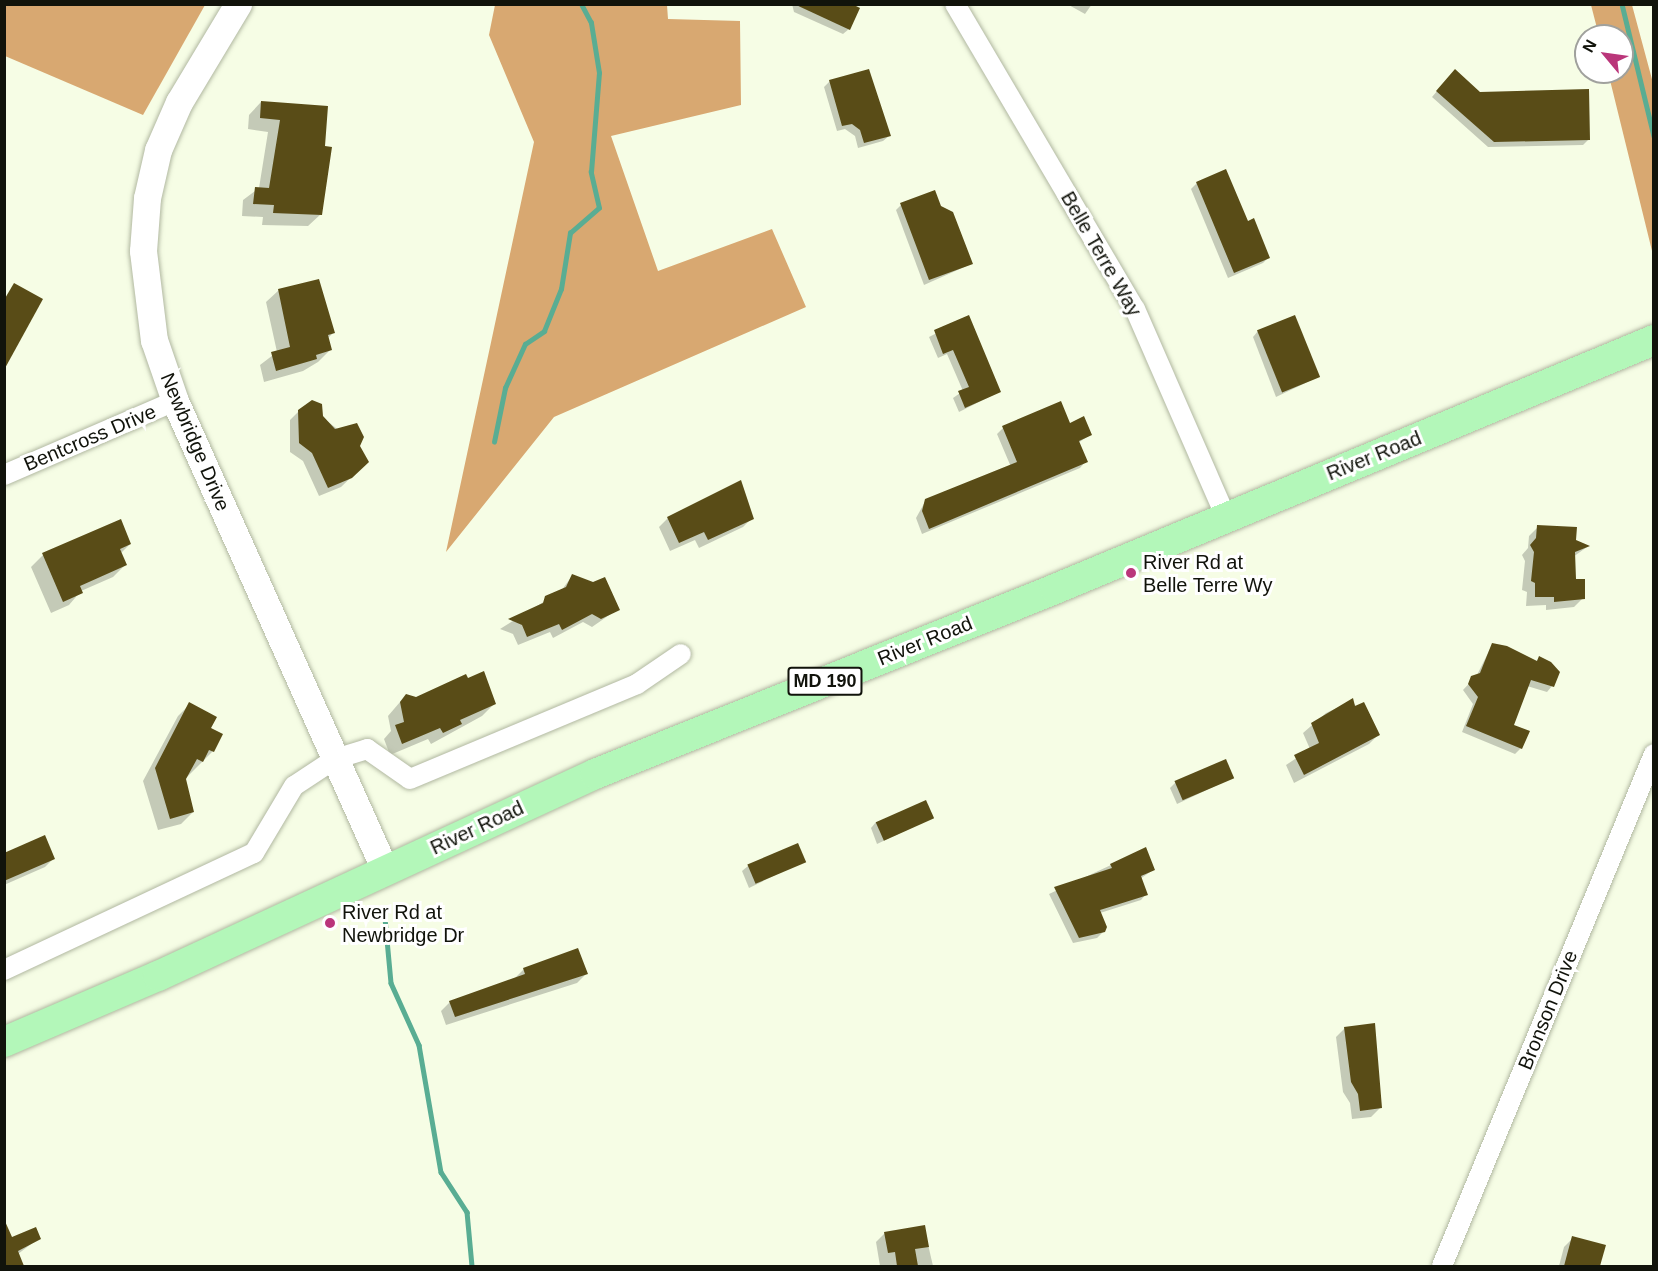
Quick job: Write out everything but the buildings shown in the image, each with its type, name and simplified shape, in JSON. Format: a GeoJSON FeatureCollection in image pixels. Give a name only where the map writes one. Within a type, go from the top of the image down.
{"type":"FeatureCollection","features":[{"type":"Feature","properties":{"kind":"main road","name":"River Road"},"geometry":{"type":"LineString","coordinates":[[4,1042],[595,774],[1055,590],[1225,515],[1653,339]]}},
{"type":"Feature","properties":{"kind":"street","name":"Newbridge Drive"},"geometry":{"type":"LineString","coordinates":[[238,4],[179,102],[158,150],[147,198],[142,251],[154,340],[175,401],[385,870]]}},
{"type":"Feature","properties":{"kind":"street","name":"Belle Terre Way"},"geometry":{"type":"LineString","coordinates":[[955,4],[1135,309],[1225,515]]}},
{"type":"Feature","properties":{"kind":"street","name":"Bentcross Drive"},"geometry":{"type":"LineString","coordinates":[[4,475],[175,401]]}},
{"type":"Feature","properties":{"kind":"street"},"geometry":{"type":"LineString","coordinates":[[4,970],[254,853],[294,786],[335,759],[367,749],[410,779],[637,684],[681,654]]}},
{"type":"Feature","properties":{"kind":"street","name":"Bronson Drive"},"geometry":{"type":"LineString","coordinates":[[1442,1266],[1653,754]]}},
{"type":"Feature","properties":{"kind":"shaded area"},"geometry":{"type":"Polygon","coordinates":[[[5,4],[205,5],[143,115],[5,56],[5,4]]]}},
{"type":"Feature","properties":{"kind":"shaded area"},"geometry":{"type":"Polygon","coordinates":[[[495,5],[667,5],[668,19],[740,21],[741,105],[611,136],[658,271],[772,229],[806,307],[554,417],[446,552],[534,142],[489,35],[495,5]]]}},
{"type":"Feature","properties":{"kind":"shaded area"},"geometry":{"type":"Polygon","coordinates":[[[1591,5],[1632,5],[1653,83],[1653,255],[1611,84],[1634,84],[1634,24],[1596,24],[1591,5]]]}},
{"type":"Feature","properties":{"kind":"waterway"},"geometry":{"type":"LineString","coordinates":[[494,442],[505,388],[525,344],[544,331],[561,289],[570,233],[599,208],[591,172],[599,73],[591,23],[581,4]]}},
{"type":"Feature","properties":{"kind":"waterway"},"geometry":{"type":"LineString","coordinates":[[1622,4],[1654,136]]}},
{"type":"Feature","properties":{"kind":"waterway"},"geometry":{"type":"LineString","coordinates":[[385,918],[391,983],[419,1045],[441,1172],[467,1212],[472,1266]]}},
{"type":"Feature","properties":{"kind":"place","name":"River Rd at Belle Terre Wy"},"geometry":{"type":"Point","coordinates":[1131,573]}},
{"type":"Feature","properties":{"kind":"place","name":"River Rd at Newbridge Dr"},"geometry":{"type":"Point","coordinates":[330,923]}}]}
